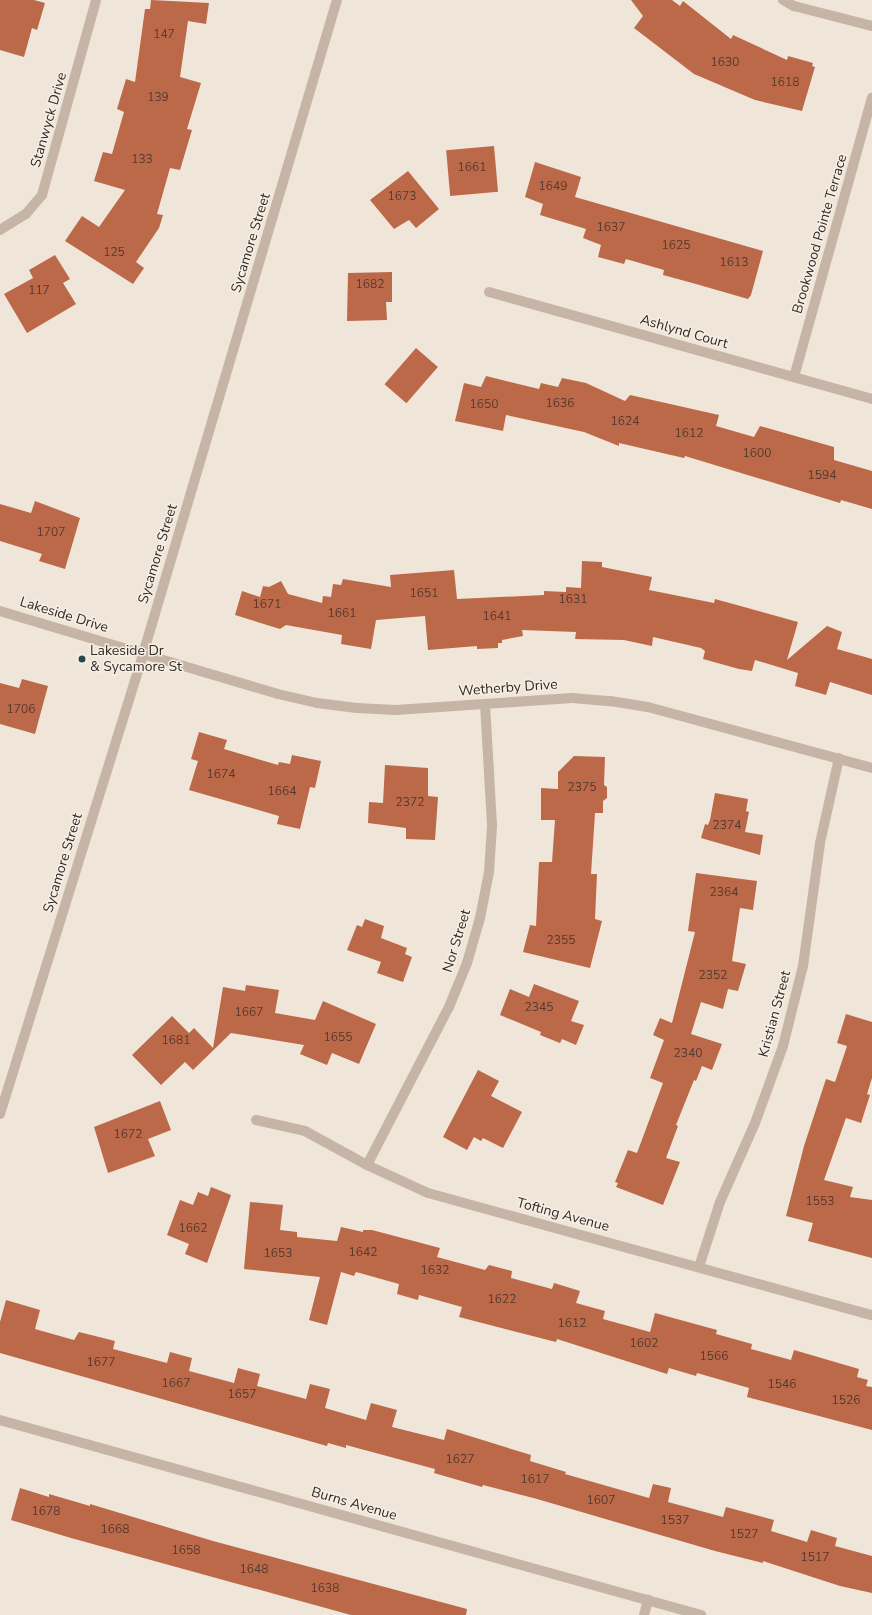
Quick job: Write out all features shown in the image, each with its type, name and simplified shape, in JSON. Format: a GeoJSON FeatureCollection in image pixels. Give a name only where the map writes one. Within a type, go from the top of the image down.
{"type":"FeatureCollection","features":[{"type":"Feature","properties":{"kind":"street","name":"Stanwyck Drive"},"geometry":{"type":"LineString","coordinates":[[0,230],[26,214],[42,195],[96,0]]}},
{"type":"Feature","properties":{"kind":"street","name":"Sycamore Street"},"geometry":{"type":"LineString","coordinates":[[0,1114],[143,654],[337,0]]}},
{"type":"Feature","properties":{"kind":"street"},"geometry":{"type":"LineString","coordinates":[[783,0],[794,6],[872,26]]}},
{"type":"Feature","properties":{"kind":"street","name":"Brookwood Pointe Terrace"},"geometry":{"type":"LineString","coordinates":[[794,377],[872,98]]}},
{"type":"Feature","properties":{"kind":"street","name":"Ashlynd Court"},"geometry":{"type":"LineString","coordinates":[[489,292],[872,399]]}},
{"type":"Feature","properties":{"kind":"street","name":"Lakeside Drive"},"geometry":{"type":"LineString","coordinates":[[0,611],[143,654]]}},
{"type":"Feature","properties":{"kind":"street","name":"Wetherby Drive"},"geometry":{"type":"LineString","coordinates":[[143,654],[317,703],[396,710],[572,698],[610,700],[648,707],[872,768]]}},
{"type":"Feature","properties":{"kind":"street","name":"Nor Street"},"geometry":{"type":"LineString","coordinates":[[367,1165],[449,1007],[467,963],[480,918],[489,872],[492,825],[485,704]]}},
{"type":"Feature","properties":{"kind":"street","name":"Kristian Street"},"geometry":{"type":"LineString","coordinates":[[699,1267],[720,1202],[755,1123],[783,1046],[803,966],[820,843],[839,758]]}},
{"type":"Feature","properties":{"kind":"street","name":"Tofting Avenue"},"geometry":{"type":"LineString","coordinates":[[256,1120],[305,1131],[367,1165],[428,1193],[872,1315]]}},
{"type":"Feature","properties":{"kind":"street","name":"Burns Avenue"},"geometry":{"type":"LineString","coordinates":[[0,1420],[701,1615]]}},
{"type":"Feature","properties":{"kind":"street"},"geometry":{"type":"LineString","coordinates":[[644,1615],[648,1600]]}},
{"type":"Feature","properties":{"kind":"building"},"geometry":{"type":"Polygon","coordinates":[[[0,0],[34,0],[45,3],[37,30],[32,28],[24,57],[0,50],[0,0]]]}},
{"type":"Feature","properties":{"kind":"building"},"geometry":{"type":"Polygon","coordinates":[[[151,0],[209,3],[206,24],[188,21],[180,77],[201,83],[187,129],[192,130],[180,170],[170,168],[157,214],[163,215],[159,228],[136,262],[144,268],[133,284],[65,241],[82,216],[99,227],[125,190],[94,181],[103,152],[112,154],[124,112],[117,109],[126,79],[135,82],[145,9],[150,9],[151,0]]]}},
{"type":"Feature","properties":{"kind":"building"},"geometry":{"type":"Polygon","coordinates":[[[631,0],[672,0],[680,6],[683,1],[731,39],[733,35],[787,60],[788,56],[813,63],[812,66],[815,67],[802,111],[755,100],[694,74],[634,28],[643,16],[631,0]]]}},
{"type":"Feature","properties":{"kind":"building"},"geometry":{"type":"Polygon","coordinates":[[[494,146],[498,192],[450,196],[446,150],[494,146]]]}},
{"type":"Feature","properties":{"kind":"building"},"geometry":{"type":"Polygon","coordinates":[[[535,162],[581,177],[575,197],[763,251],[751,295],[748,299],[663,275],[664,270],[626,259],[624,264],[598,257],[601,245],[583,238],[586,229],[540,215],[543,204],[525,197],[535,162]]]}},
{"type":"Feature","properties":{"kind":"building"},"geometry":{"type":"Polygon","coordinates":[[[408,171],[439,209],[416,228],[409,220],[394,229],[370,200],[408,171]]]}},
{"type":"Feature","properties":{"kind":"building"},"geometry":{"type":"Polygon","coordinates":[[[55,255],[70,279],[63,283],[76,304],[27,333],[4,294],[33,278],[29,270],[55,255]]]}},
{"type":"Feature","properties":{"kind":"building"},"geometry":{"type":"Polygon","coordinates":[[[392,272],[392,302],[386,302],[387,320],[347,321],[348,273],[392,272]]]}},
{"type":"Feature","properties":{"kind":"building"},"geometry":{"type":"Polygon","coordinates":[[[416,348],[438,367],[406,403],[385,384],[416,348]]]}},
{"type":"Feature","properties":{"kind":"building"},"geometry":{"type":"Polygon","coordinates":[[[486,376],[539,389],[541,383],[558,387],[562,378],[586,383],[625,401],[630,395],[719,415],[716,426],[754,437],[760,426],[834,447],[834,460],[872,471],[872,509],[841,500],[840,503],[685,456],[684,458],[619,443],[619,446],[584,432],[506,415],[503,431],[455,421],[464,383],[481,387],[486,376]]]}},
{"type":"Feature","properties":{"kind":"building"},"geometry":{"type":"Polygon","coordinates":[[[35,501],[80,518],[65,569],[39,561],[42,554],[0,541],[0,504],[31,513],[35,501]]]}},
{"type":"Feature","properties":{"kind":"building"},"geometry":{"type":"Polygon","coordinates":[[[582,561],[602,562],[602,567],[652,577],[649,590],[714,603],[715,599],[798,622],[787,660],[827,626],[842,632],[837,649],[872,659],[872,695],[830,682],[826,695],[795,686],[798,673],[755,660],[752,671],[739,669],[703,659],[705,651],[701,648],[653,637],[652,646],[624,640],[575,639],[576,632],[522,630],[523,636],[502,640],[502,643],[498,643],[498,648],[477,649],[477,646],[428,650],[425,616],[376,620],[371,649],[341,644],[342,635],[286,625],[280,629],[235,615],[242,591],[260,597],[263,586],[269,587],[281,581],[288,594],[322,603],[323,596],[331,597],[333,584],[341,585],[343,579],[391,587],[390,575],[454,570],[457,599],[544,595],[544,591],[566,592],[566,587],[581,588],[582,561]]]}},
{"type":"Feature","properties":{"kind":"building"},"geometry":{"type":"Polygon","coordinates":[[[22,679],[48,686],[35,734],[0,724],[0,683],[19,688],[22,679]]]}},
{"type":"Feature","properties":{"kind":"building"},"geometry":{"type":"Polygon","coordinates":[[[199,732],[227,740],[224,749],[278,765],[279,762],[290,764],[292,755],[321,761],[315,788],[310,787],[300,829],[277,824],[279,816],[189,790],[198,761],[191,759],[199,732]]]}},
{"type":"Feature","properties":{"kind":"building"},"geometry":{"type":"Polygon","coordinates":[[[574,756],[605,757],[604,785],[607,787],[607,798],[603,801],[603,813],[595,813],[591,874],[597,874],[595,919],[602,921],[590,968],[523,952],[530,925],[536,926],[539,862],[552,862],[555,820],[541,820],[541,788],[558,789],[558,772],[574,756]]]}},
{"type":"Feature","properties":{"kind":"building"},"geometry":{"type":"Polygon","coordinates":[[[385,765],[428,768],[428,796],[438,797],[435,840],[406,839],[406,828],[368,823],[369,802],[383,803],[385,765]]]}},
{"type":"Feature","properties":{"kind":"building"},"geometry":{"type":"Polygon","coordinates":[[[715,793],[748,799],[746,811],[749,812],[745,832],[763,835],[760,855],[701,838],[705,824],[708,825],[710,820],[715,793]]]}},
{"type":"Feature","properties":{"kind":"building"},"geometry":{"type":"Polygon","coordinates":[[[696,873],[757,881],[753,910],[740,908],[732,961],[746,964],[738,991],[728,989],[723,1009],[701,1002],[691,1034],[722,1044],[712,1070],[702,1066],[696,1081],[694,1080],[676,1125],[678,1126],[666,1158],[680,1162],[663,1205],[616,1187],[618,1183],[615,1182],[628,1150],[637,1153],[663,1083],[650,1078],[664,1040],[653,1035],[660,1018],[672,1023],[695,932],[688,931],[696,873]]]}},
{"type":"Feature","properties":{"kind":"building"},"geometry":{"type":"Polygon","coordinates":[[[365,919],[384,926],[381,938],[407,948],[405,954],[412,957],[403,982],[377,973],[381,962],[347,950],[357,925],[362,927],[365,919]]]}},
{"type":"Feature","properties":{"kind":"building"},"geometry":{"type":"Polygon","coordinates":[[[534,984],[579,1001],[571,1021],[584,1025],[576,1045],[562,1039],[560,1043],[540,1035],[541,1032],[500,1015],[510,989],[529,997],[534,984]]]}},
{"type":"Feature","properties":{"kind":"building"},"geometry":{"type":"Polygon","coordinates":[[[246,985],[279,990],[275,1013],[315,1020],[323,1001],[376,1024],[359,1064],[332,1053],[327,1065],[300,1054],[304,1045],[231,1033],[193,1070],[185,1062],[161,1085],[132,1055],[172,1016],[189,1033],[194,1028],[213,1048],[223,987],[245,991],[246,985]]]}},
{"type":"Feature","properties":{"kind":"building"},"geometry":{"type":"Polygon","coordinates":[[[846,1014],[872,1022],[872,1078],[867,1094],[870,1095],[861,1123],[846,1118],[824,1180],[853,1187],[850,1197],[872,1200],[872,1258],[808,1241],[813,1223],[786,1216],[804,1146],[826,1079],[835,1082],[847,1046],[837,1043],[846,1014]]]}},
{"type":"Feature","properties":{"kind":"building"},"geometry":{"type":"Polygon","coordinates":[[[478,1070],[499,1081],[491,1096],[522,1112],[503,1148],[483,1138],[481,1141],[474,1137],[467,1150],[443,1137],[478,1070]]]}},
{"type":"Feature","properties":{"kind":"building"},"geometry":{"type":"Polygon","coordinates":[[[160,1101],[171,1130],[148,1139],[155,1156],[108,1173],[94,1127],[160,1101]]]}},
{"type":"Feature","properties":{"kind":"building"},"geometry":{"type":"Polygon","coordinates":[[[211,1187],[231,1195],[207,1263],[185,1254],[189,1244],[167,1235],[180,1200],[193,1205],[198,1192],[208,1196],[211,1187]]]}},
{"type":"Feature","properties":{"kind":"building"},"geometry":{"type":"Polygon","coordinates":[[[250,1202],[283,1205],[280,1230],[297,1232],[297,1237],[337,1241],[341,1227],[363,1232],[363,1230],[372,1230],[440,1248],[437,1257],[485,1270],[489,1265],[512,1271],[511,1278],[552,1289],[554,1283],[580,1291],[576,1303],[605,1311],[603,1319],[650,1332],[655,1313],[717,1330],[716,1334],[752,1344],[751,1349],[791,1360],[794,1350],[859,1369],[857,1377],[868,1380],[866,1386],[872,1387],[872,1430],[747,1397],[749,1388],[697,1373],[696,1376],[669,1368],[667,1374],[557,1339],[556,1342],[459,1317],[462,1307],[419,1295],[418,1300],[397,1294],[399,1284],[356,1272],[354,1276],[341,1272],[327,1325],[309,1320],[320,1277],[244,1269],[250,1202]]]}},
{"type":"Feature","properties":{"kind":"building"},"geometry":{"type":"Polygon","coordinates":[[[6,1300],[40,1310],[35,1329],[74,1340],[79,1332],[115,1341],[113,1349],[167,1363],[170,1352],[192,1358],[189,1371],[234,1383],[238,1368],[260,1374],[257,1386],[306,1399],[310,1384],[330,1389],[325,1408],[366,1420],[371,1403],[397,1410],[392,1427],[444,1440],[447,1429],[531,1455],[530,1461],[566,1472],[565,1474],[649,1498],[653,1484],[671,1488],[668,1502],[723,1517],[726,1507],[774,1520],[771,1531],[807,1542],[811,1530],[837,1538],[835,1546],[872,1556],[872,1593],[840,1586],[763,1561],[763,1563],[715,1551],[537,1499],[483,1485],[482,1487],[434,1473],[435,1469],[346,1445],[346,1448],[328,1443],[327,1446],[0,1353],[0,1322],[6,1300]]]}},
{"type":"Feature","properties":{"kind":"building"},"geometry":{"type":"Polygon","coordinates":[[[20,1488],[49,1497],[49,1494],[90,1506],[90,1504],[213,1541],[467,1609],[466,1615],[351,1615],[71,1538],[11,1520],[20,1488]]]}},
{"type":"Feature","properties":{"kind":"place","name":"Lakeside Dr & Sycamore St"},"geometry":{"type":"Point","coordinates":[82,659]}}]}
